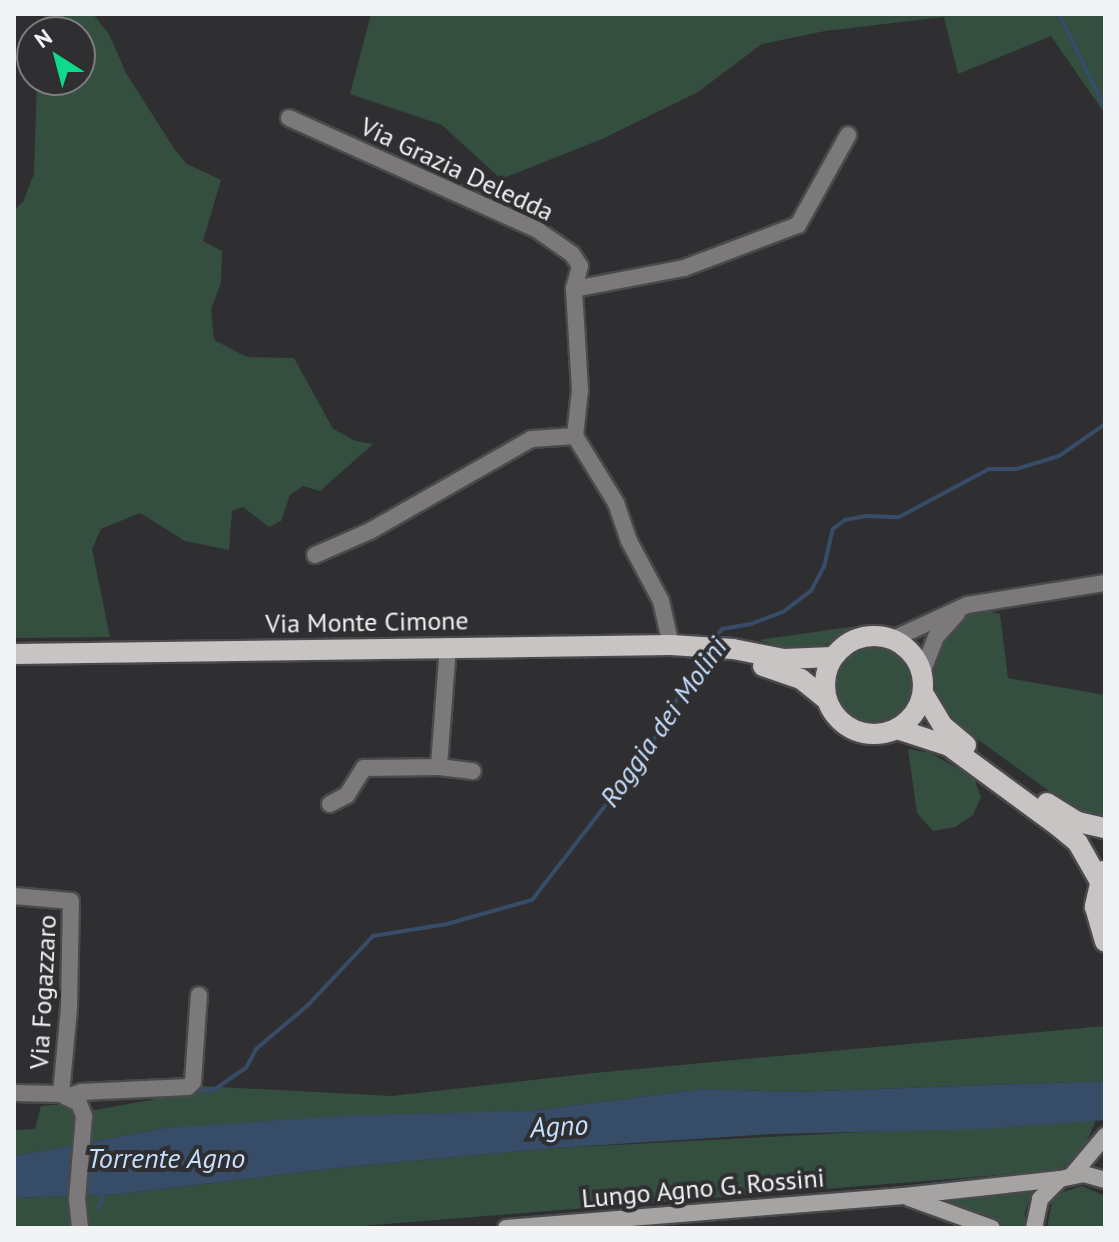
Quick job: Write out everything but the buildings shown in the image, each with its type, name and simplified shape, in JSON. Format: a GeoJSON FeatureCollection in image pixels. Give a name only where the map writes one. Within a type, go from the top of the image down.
{"type":"FeatureCollection","features":[{"type":"Feature","properties":{"kind":"main road"},"geometry":{"type":"LineString","coordinates":[[1105,828],[1063,814],[955,738],[943,726],[906,647],[893,639],[864,637],[842,647],[833,657],[824,685],[827,700],[833,713],[855,731],[869,734],[897,729],[949,746],[1078,843],[1102,874],[1095,907],[1105,942]]}},
{"type":"Feature","properties":{"kind":"main road","name":"Via Monte Cimone"},"geometry":{"type":"LineString","coordinates":[[14,654],[671,645],[784,659],[833,657]]}},
{"type":"Feature","properties":{"kind":"main road","name":"Via Monte Cimone"},"geometry":{"type":"LineString","coordinates":[[720,650],[729,659],[791,674],[827,700]]}},
{"type":"Feature","properties":{"kind":"main road"},"geometry":{"type":"LineString","coordinates":[[897,729],[918,707],[922,683]]}},
{"type":"Feature","properties":{"kind":"main road"},"geometry":{"type":"LineString","coordinates":[[1034,1228],[1040,1199],[1093,1155],[1105,1136]]}},
{"type":"Feature","properties":{"kind":"main road","name":"Lungo Agno G. Rossini"},"geometry":{"type":"LineString","coordinates":[[506,1228],[904,1196],[1067,1176],[1105,1180]]}},
{"type":"Feature","properties":{"kind":"main road","name":"Lungo Agno G. Rossini"},"geometry":{"type":"LineString","coordinates":[[904,1196],[992,1228]]}},
{"type":"Feature","properties":{"kind":"street","name":"Via Grazia Deledda"},"geometry":{"type":"LineString","coordinates":[[289,118],[536,229],[572,254],[580,266],[574,289],[580,390],[575,436]]}},
{"type":"Feature","properties":{"kind":"street"},"geometry":{"type":"LineString","coordinates":[[574,289],[684,268],[798,225],[848,135]]}},
{"type":"Feature","properties":{"kind":"street"},"geometry":{"type":"LineString","coordinates":[[315,555],[370,531],[531,439],[575,436],[616,503],[629,541],[661,601],[671,645]]}},
{"type":"Feature","properties":{"kind":"street"},"geometry":{"type":"LineString","coordinates":[[893,639],[967,605],[1105,583]]}},
{"type":"Feature","properties":{"kind":"street"},"geometry":{"type":"LineString","coordinates":[[922,683],[936,637],[967,605]]}},
{"type":"Feature","properties":{"kind":"street"},"geometry":{"type":"LineString","coordinates":[[439,767],[448,646]]}},
{"type":"Feature","properties":{"kind":"street"},"geometry":{"type":"LineString","coordinates":[[330,804],[347,795],[364,768],[439,767],[473,771]]}},
{"type":"Feature","properties":{"kind":"street","name":"Via Fogazzaro"},"geometry":{"type":"LineString","coordinates":[[14,896],[71,901],[64,1096]]}},
{"type":"Feature","properties":{"kind":"street"},"geometry":{"type":"LineString","coordinates":[[64,1096],[81,1092],[188,1087],[193,1082],[199,995]]}},
{"type":"Feature","properties":{"kind":"street","name":"Via Fogazzaro"},"geometry":{"type":"LineString","coordinates":[[14,1093],[64,1096],[79,1103],[84,1116],[77,1199],[80,1228]]}},
{"type":"Feature","properties":{"kind":"green space"},"geometry":{"type":"Polygon","coordinates":[[[93,14],[95,16],[44,16],[93,14]]]}},
{"type":"Feature","properties":{"kind":"green space"},"geometry":{"type":"Polygon","coordinates":[[[371,14],[1105,14],[1105,114],[1051,36],[958,74],[944,17],[825,31],[762,44],[698,92],[602,139],[501,179],[442,125],[350,94],[371,14]]]}},
{"type":"Feature","properties":{"kind":"green space"},"geometry":{"type":"Polygon","coordinates":[[[96,18],[109,34],[126,73],[175,150],[187,164],[221,180],[203,241],[222,251],[221,283],[211,309],[214,340],[247,357],[294,358],[333,429],[356,441],[373,444],[320,491],[303,486],[290,495],[281,521],[269,527],[243,507],[232,511],[229,550],[185,541],[140,513],[101,529],[92,549],[110,637],[14,638],[14,210],[23,202],[34,174],[36,96],[96,96],[96,18]]]}},
{"type":"Feature","properties":{"kind":"green space"},"geometry":{"type":"Polygon","coordinates":[[[980,609],[1000,614],[1008,678],[1105,695],[1105,818],[1074,809],[955,723],[937,699],[932,666],[949,627],[980,609]]]}},
{"type":"Feature","properties":{"kind":"green space"},"geometry":{"type":"Polygon","coordinates":[[[857,626],[821,647],[805,650],[792,650],[759,640],[857,626]]]}},
{"type":"Feature","properties":{"kind":"green space"},"geometry":{"type":"Polygon","coordinates":[[[873,644],[888,647],[900,656],[909,668],[912,683],[909,698],[900,710],[888,719],[873,722],[858,719],[846,710],[837,698],[834,683],[837,668],[846,656],[858,647],[873,644]]]}},
{"type":"Feature","properties":{"kind":"green space"},"geometry":{"type":"Polygon","coordinates":[[[908,749],[931,753],[974,778],[981,797],[973,815],[955,827],[933,831],[917,813],[908,749]]]}},
{"type":"Feature","properties":{"kind":"green space"},"geometry":{"type":"Polygon","coordinates":[[[1105,1026],[1105,1081],[793,1092],[703,1089],[532,1111],[166,1128],[14,1156],[14,1130],[35,1129],[41,1106],[63,1104],[78,1113],[178,1095],[201,1086],[392,1096],[594,1073],[1105,1026]]]}},
{"type":"Feature","properties":{"kind":"green space"},"geometry":{"type":"Polygon","coordinates":[[[1096,1120],[1085,1146],[1061,1170],[336,1228],[14,1228],[14,1198],[120,1194],[347,1167],[556,1148],[1096,1120]]]}},
{"type":"Feature","properties":{"kind":"green space"},"geometry":{"type":"Polygon","coordinates":[[[1082,1186],[1105,1196],[1105,1228],[1047,1228],[1052,1202],[1060,1193],[1082,1186]]]}},
{"type":"Feature","properties":{"kind":"green space"},"geometry":{"type":"Polygon","coordinates":[[[1034,1188],[1025,1212],[1025,1228],[1009,1228],[928,1197],[1034,1188]]]}},
{"type":"Feature","properties":{"kind":"water","name":"Torrente Agno"},"geometry":{"type":"Polygon","coordinates":[[[1105,1081],[1105,1120],[983,1129],[772,1134],[556,1148],[347,1167],[120,1194],[14,1198],[14,1156],[166,1128],[358,1115],[532,1111],[703,1089],[794,1092],[1105,1081]]]}},
{"type":"Feature","properties":{"kind":"waterway"},"geometry":{"type":"LineString","coordinates":[[1059,14],[1105,108]]}},
{"type":"Feature","properties":{"kind":"waterway","name":"Roggia dei Molini"},"geometry":{"type":"LineString","coordinates":[[711,641],[722,629],[751,624],[783,612],[811,591],[824,567],[833,529],[845,520],[865,516],[899,517],[989,469],[1016,469],[1059,456],[1105,424]]}},
{"type":"Feature","properties":{"kind":"waterway","name":"Roggia dei Molini"},"geometry":{"type":"LineString","coordinates":[[201,1091],[214,1090],[246,1068],[256,1049],[308,1005],[373,936],[447,924],[532,900],[646,753],[704,653]]}},
{"type":"Feature","properties":{"kind":"waterway"},"geometry":{"type":"LineString","coordinates":[[98,1209],[104,1193]]}},
{"type":"Feature","properties":{"kind":"water label","name":"Agno"},"geometry":{"type":"Point","coordinates":[559,1126]}}]}
